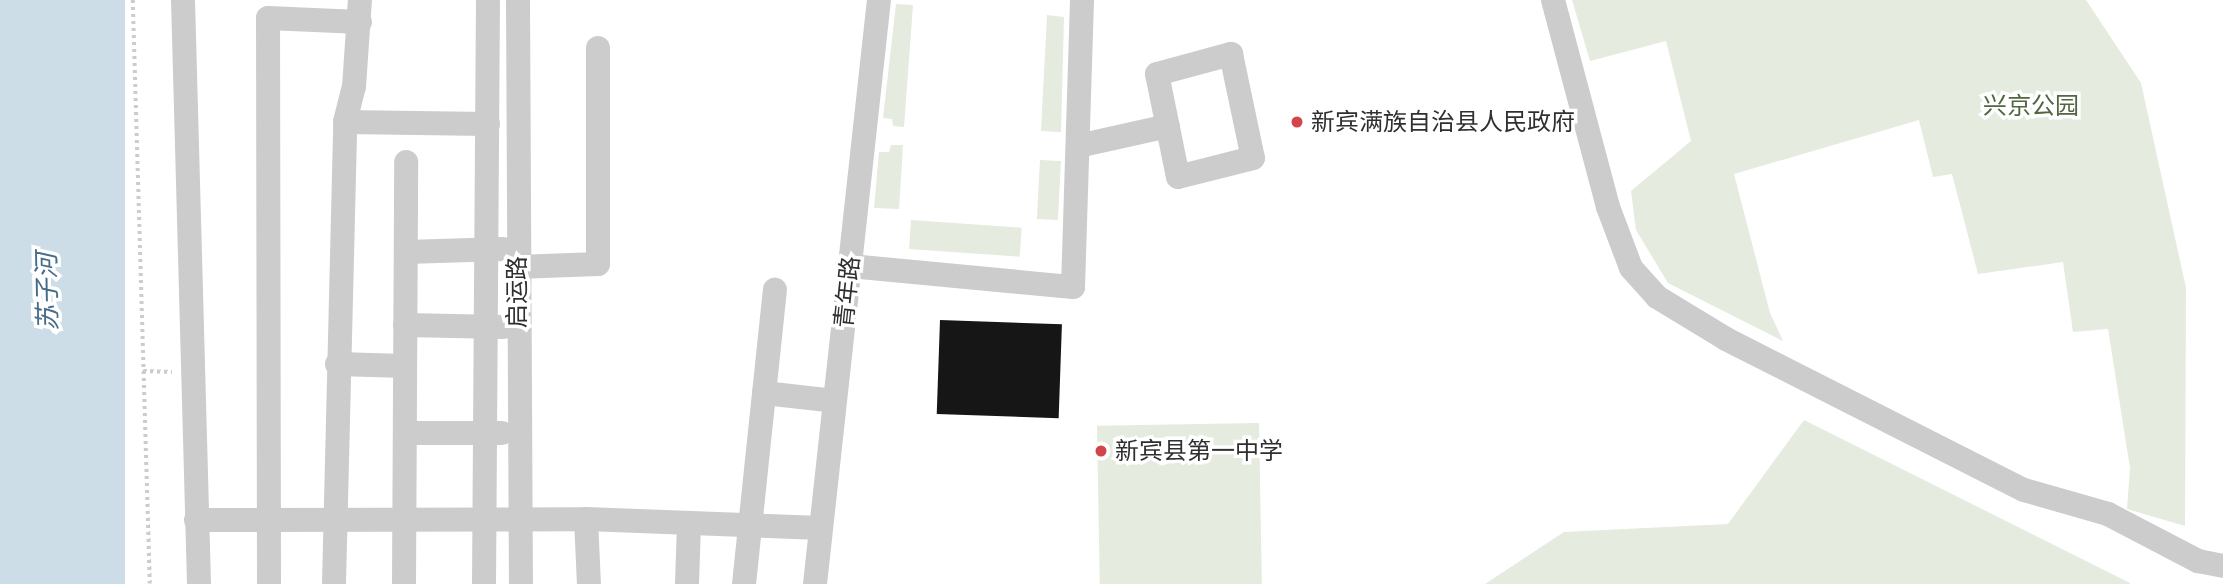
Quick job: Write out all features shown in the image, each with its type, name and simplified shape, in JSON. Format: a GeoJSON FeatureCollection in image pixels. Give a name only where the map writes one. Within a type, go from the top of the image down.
{"type":"FeatureCollection","features":[{"type":"Feature","properties":{"kind":"street"},"geometry":{"type":"LineString","coordinates":[[183,0],[199,584]]}},
{"type":"Feature","properties":{"kind":"street"},"geometry":{"type":"LineString","coordinates":[[484,584],[488,0]]}},
{"type":"Feature","properties":{"kind":"street","name":"启运路"},"geometry":{"type":"LineString","coordinates":[[518,0],[517,327],[521,584]]}},
{"type":"Feature","properties":{"kind":"street","name":"青年路"},"geometry":{"type":"LineString","coordinates":[[815,584],[879,0]]}},
{"type":"Feature","properties":{"kind":"street"},"geometry":{"type":"LineString","coordinates":[[850,267],[1073,287],[1082,0]]}},
{"type":"Feature","properties":{"kind":"street"},"geometry":{"type":"LineString","coordinates":[[1553,0],[1608,207],[1631,268],[1657,297],[1726,339],[2024,490],[2108,514],[2198,561],[2223,566]]}},
{"type":"Feature","properties":{"kind":"street"},"geometry":{"type":"LineString","coordinates":[[270,584],[268,18],[360,11],[354,87],[345,121],[337,364],[334,584]]}},
{"type":"Feature","properties":{"kind":"street"},"geometry":{"type":"LineString","coordinates":[[406,252],[487,250],[517,258],[598,264],[598,48]]}},
{"type":"Feature","properties":{"kind":"street"},"geometry":{"type":"LineString","coordinates":[[1231,54],[1253,158],[1178,177],[1168,126],[1157,74],[1231,54]]}},
{"type":"Feature","properties":{"kind":"street"},"geometry":{"type":"LineString","coordinates":[[345,121],[488,124]]}},
{"type":"Feature","properties":{"kind":"street"},"geometry":{"type":"LineString","coordinates":[[1077,146],[1168,126]]}},
{"type":"Feature","properties":{"kind":"street"},"geometry":{"type":"LineString","coordinates":[[404,584],[406,162]]}},
{"type":"Feature","properties":{"kind":"street"},"geometry":{"type":"LineString","coordinates":[[744,584],[775,290]]}},
{"type":"Feature","properties":{"kind":"street"},"geometry":{"type":"LineString","coordinates":[[405,326],[517,327]]}},
{"type":"Feature","properties":{"kind":"street"},"geometry":{"type":"LineString","coordinates":[[337,364],[405,366]]}},
{"type":"Feature","properties":{"kind":"street"},"geometry":{"type":"LineString","coordinates":[[764,393],[835,401]]}},
{"type":"Feature","properties":{"kind":"street"},"geometry":{"type":"LineString","coordinates":[[405,433],[518,432]]}},
{"type":"Feature","properties":{"kind":"street"},"geometry":{"type":"LineString","coordinates":[[196,520],[586,519],[821,528]]}},
{"type":"Feature","properties":{"kind":"street"},"geometry":{"type":"LineString","coordinates":[[586,519],[589,584]]}},
{"type":"Feature","properties":{"kind":"street"},"geometry":{"type":"LineString","coordinates":[[687,584],[689,523]]}},
{"type":"Feature","properties":{"kind":"path"},"geometry":{"type":"LineString","coordinates":[[133,0],[150,584]]}},
{"type":"Feature","properties":{"kind":"path"},"geometry":{"type":"LineString","coordinates":[[143,371],[172,372]]}},
{"type":"Feature","properties":{"kind":"green space","name":"兴京公园"},"geometry":{"type":"Polygon","coordinates":[[[1572,0],[2086,0],[2141,83],[2186,288],[2185,526],[2127,509],[2130,468],[2108,329],[2073,332],[2063,262],[1978,274],[1952,174],[1933,177],[1919,120],[1734,174],[1770,313],[1783,341],[1668,283],[1636,230],[1631,191],[1691,141],[1666,41],[1590,61],[1572,0]]]}},
{"type":"Feature","properties":{"kind":"green space"},"geometry":{"type":"Polygon","coordinates":[[[896,4],[913,5],[904,127],[893,126],[892,119],[883,118],[896,4]]]}},
{"type":"Feature","properties":{"kind":"green space"},"geometry":{"type":"Polygon","coordinates":[[[1047,15],[1064,17],[1061,132],[1041,131],[1047,15]]]}},
{"type":"Feature","properties":{"kind":"green space"},"geometry":{"type":"Polygon","coordinates":[[[891,145],[903,145],[899,209],[874,208],[879,152],[889,152],[891,145]]]}},
{"type":"Feature","properties":{"kind":"green space"},"geometry":{"type":"Polygon","coordinates":[[[1040,160],[1061,161],[1058,220],[1037,219],[1040,160]]]}},
{"type":"Feature","properties":{"kind":"green space"},"geometry":{"type":"Polygon","coordinates":[[[911,220],[1022,228],[1020,257],[909,249],[911,220]]]}},
{"type":"Feature","properties":{"kind":"green space"},"geometry":{"type":"Polygon","coordinates":[[[1804,420],[2130,584],[1485,584],[1564,532],[1728,524],[1804,420]]]}},
{"type":"Feature","properties":{"kind":"green space"},"geometry":{"type":"Polygon","coordinates":[[[1259,423],[1262,584],[1100,584],[1097,426],[1259,423]]]}},
{"type":"Feature","properties":{"kind":"water","name":"苏子河"},"geometry":{"type":"Polygon","coordinates":[[[0,0],[125,0],[125,584],[0,584],[0,0]]]}},
{"type":"Feature","properties":{"kind":"building"},"geometry":{"type":"Polygon","coordinates":[[[940,320],[1062,324],[1059,418],[937,414],[940,320]]]}},
{"type":"Feature","properties":{"kind":"place","name":"新宾满族自治县人民政府"},"geometry":{"type":"Point","coordinates":[1297,122]}},
{"type":"Feature","properties":{"kind":"place","name":"新宾县第一中学"},"geometry":{"type":"Point","coordinates":[1101,451]}}]}
